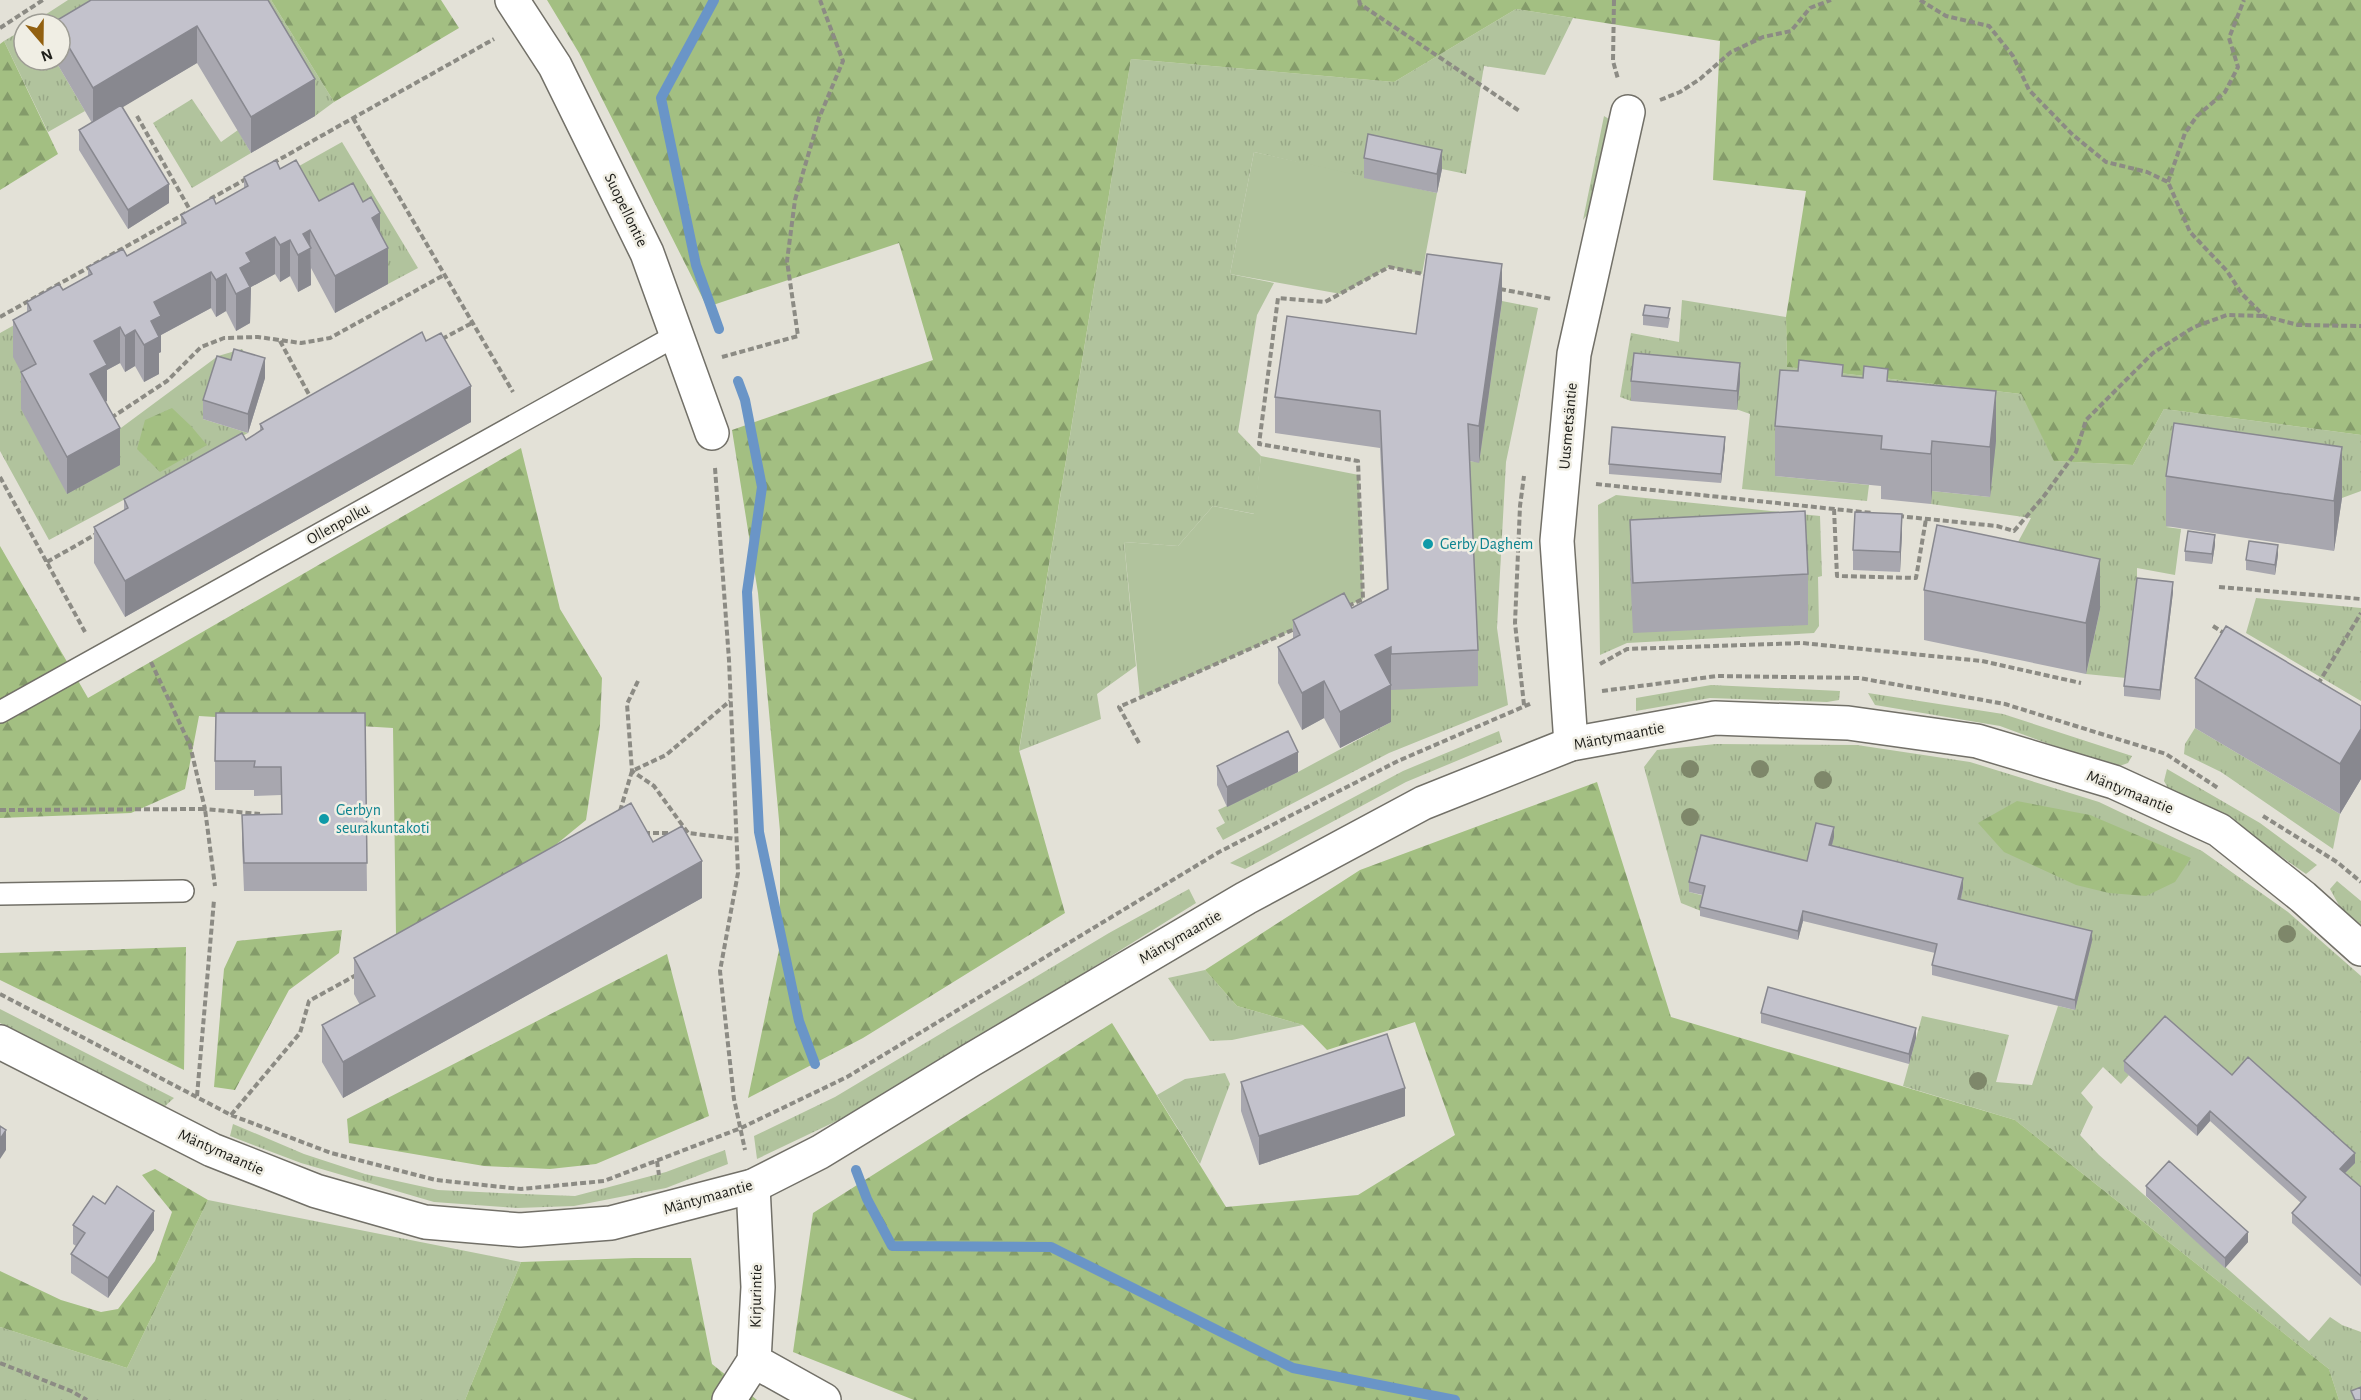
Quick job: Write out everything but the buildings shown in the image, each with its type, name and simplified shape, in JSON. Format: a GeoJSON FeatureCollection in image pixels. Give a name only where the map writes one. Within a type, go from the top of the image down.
{"type":"FeatureCollection","features":[{"type":"Feature","properties":{"kind":"street","name":"Suopellontie"},"geometry":{"type":"LineString","coordinates":[[519,11],[555,66],[646,253],[712,434]]}},
{"type":"Feature","properties":{"kind":"street","name":"Uusmetsäntie"},"geometry":{"type":"LineString","coordinates":[[1571,744],[1557,541],[1574,354],[1628,112]]}},
{"type":"Feature","properties":{"kind":"street","name":"Mäntymaantie"},"geometry":{"type":"LineString","coordinates":[[0,1042],[212,1150],[316,1191],[425,1222],[520,1230],[611,1223],[753,1186],[820,1152],[971,1059],[1246,898],[1423,803],[1571,744],[1715,718],[1848,723],[1977,741],[2114,782],[2219,830],[2303,897],[2361,949]]}},
{"type":"Feature","properties":{"kind":"street","name":"Kirjurintie"},"geometry":{"type":"LineString","coordinates":[[729,1400],[754,1361],[758,1287],[753,1186]]}},
{"type":"Feature","properties":{"kind":"street"},"geometry":{"type":"LineString","coordinates":[[754,1361],[824,1400]]}},
{"type":"Feature","properties":{"kind":"lane","name":"Ollenpolku"},"geometry":{"type":"LineString","coordinates":[[0,712],[677,335]]}},
{"type":"Feature","properties":{"kind":"lane"},"geometry":{"type":"LineString","coordinates":[[0,894],[183,891]]}},
{"type":"Feature","properties":{"kind":"path"},"geometry":{"type":"LineString","coordinates":[[0,28],[43,0]]}},
{"type":"Feature","properties":{"kind":"path"},"geometry":{"type":"LineString","coordinates":[[689,369],[747,349],[798,336],[787,261],[795,200],[819,118],[843,61],[820,0]]}},
{"type":"Feature","properties":{"kind":"path"},"geometry":{"type":"LineString","coordinates":[[1359,0],[1360,4],[1521,112]]}},
{"type":"Feature","properties":{"kind":"path"},"geometry":{"type":"LineString","coordinates":[[1614,0],[1613,61],[1628,112],[1680,92],[1700,79],[1731,52],[1763,37],[1791,31],[1810,8],[1831,0]]}},
{"type":"Feature","properties":{"kind":"path"},"geometry":{"type":"LineString","coordinates":[[1920,0],[1946,16],[1989,26],[2013,56],[2029,90],[2073,135],[2106,162],[2147,172],[2168,182],[2190,232],[2227,271],[2242,294],[2264,316]]}},
{"type":"Feature","properties":{"kind":"path"},"geometry":{"type":"LineString","coordinates":[[2168,182],[2185,134],[2197,116],[2225,92],[2238,67],[2229,38],[2244,0]]}},
{"type":"Feature","properties":{"kind":"path"},"geometry":{"type":"LineString","coordinates":[[272,164],[353,118],[519,11]]}},
{"type":"Feature","properties":{"kind":"path"},"geometry":{"type":"LineString","coordinates":[[137,116],[190,210]]}},
{"type":"Feature","properties":{"kind":"path"},"geometry":{"type":"LineString","coordinates":[[353,118],[529,418]]}},
{"type":"Feature","properties":{"kind":"path"},"geometry":{"type":"LineString","coordinates":[[0,317],[251,176]]}},
{"type":"Feature","properties":{"kind":"path"},"geometry":{"type":"LineString","coordinates":[[1342,609],[1363,599],[1358,461],[1259,444],[1278,298],[1325,302],[1389,267],[1433,276]]}},
{"type":"Feature","properties":{"kind":"path"},"geometry":{"type":"LineString","coordinates":[[111,418],[167,381],[201,347],[224,338],[258,337],[301,343],[330,338],[444,274]]}},
{"type":"Feature","properties":{"kind":"path"},"geometry":{"type":"LineString","coordinates":[[1489,287],[1555,299]]}},
{"type":"Feature","properties":{"kind":"path"},"geometry":{"type":"LineString","coordinates":[[1892,515],[1996,526],[2014,531],[2044,496],[2076,452],[2086,420],[2153,353],[2194,327],[2227,315],[2264,316],[2298,325],[2361,326]]}},
{"type":"Feature","properties":{"kind":"path"},"geometry":{"type":"LineString","coordinates":[[441,340],[472,323]]}},
{"type":"Feature","properties":{"kind":"path"},"geometry":{"type":"LineString","coordinates":[[280,340],[317,409]]}},
{"type":"Feature","properties":{"kind":"path"},"geometry":{"type":"LineString","coordinates":[[712,434],[731,700],[738,873],[720,971],[734,1099],[753,1186]]}},
{"type":"Feature","properties":{"kind":"path"},"geometry":{"type":"LineString","coordinates":[[0,477],[99,657]]}},
{"type":"Feature","properties":{"kind":"path"},"geometry":{"type":"LineString","coordinates":[[1563,481],[1880,514]]}},
{"type":"Feature","properties":{"kind":"path"},"geometry":{"type":"LineString","coordinates":[[1834,509],[1837,576],[1916,578],[1926,519]]}},
{"type":"Feature","properties":{"kind":"path"},"geometry":{"type":"LineString","coordinates":[[47,562],[107,528]]}},
{"type":"Feature","properties":{"kind":"path"},"geometry":{"type":"LineString","coordinates":[[2219,587],[2361,599]]}},
{"type":"Feature","properties":{"kind":"path"},"geometry":{"type":"LineString","coordinates":[[2316,688],[2361,613]]}},
{"type":"Feature","properties":{"kind":"path"},"geometry":{"type":"LineString","coordinates":[[2213,626],[2232,638]]}},
{"type":"Feature","properties":{"kind":"path"},"geometry":{"type":"LineString","coordinates":[[1138,743],[1119,706],[1299,627]]}},
{"type":"Feature","properties":{"kind":"path"},"geometry":{"type":"LineString","coordinates":[[138,636],[190,745],[205,809],[260,814]]}},
{"type":"Feature","properties":{"kind":"path"},"geometry":{"type":"LineString","coordinates":[[1594,668],[1627,650],[1802,643],[1982,661],[2081,683]]}},
{"type":"Feature","properties":{"kind":"path"},"geometry":{"type":"LineString","coordinates":[[620,812],[632,771],[627,704],[638,681]]}},
{"type":"Feature","properties":{"kind":"path"},"geometry":{"type":"LineString","coordinates":[[1597,683],[1599,691]]}},
{"type":"Feature","properties":{"kind":"path"},"geometry":{"type":"LineString","coordinates":[[632,771],[666,755],[731,700]]}},
{"type":"Feature","properties":{"kind":"path"},"geometry":{"type":"LineString","coordinates":[[632,771],[654,786],[688,833]]}},
{"type":"Feature","properties":{"kind":"path"},"geometry":{"type":"LineString","coordinates":[[635,832],[688,833],[737,839]]}},
{"type":"Feature","properties":{"kind":"path"},"geometry":{"type":"LineString","coordinates":[[231,1115],[300,1033],[309,1001],[362,972]]}},
{"type":"Feature","properties":{"kind":"path"},"geometry":{"type":"LineString","coordinates":[[0,1363],[87,1400]]}},
{"type":"Feature","properties":{"kind":"green space"},"geometry":{"type":"Polygon","coordinates":[[[68,0],[153,0],[72,21],[72,12],[50,12],[68,0]]]}},
{"type":"Feature","properties":{"kind":"green space"},"geometry":{"type":"Polygon","coordinates":[[[246,0],[271,0],[334,102],[315,116],[246,0]]]}},
{"type":"Feature","properties":{"kind":"green space"},"geometry":{"type":"Polygon","coordinates":[[[271,0],[441,0],[459,28],[334,102],[271,0]]]}},
{"type":"Feature","properties":{"kind":"green space"},"geometry":{"type":"Polygon","coordinates":[[[547,0],[2361,0],[2361,435],[2164,409],[2133,465],[2054,461],[2021,394],[1787,367],[1786,317],[1806,191],[1713,180],[1720,41],[1516,9],[1394,82],[1131,59],[1019,750],[1065,913],[863,1038],[748,1098],[780,945],[780,831],[758,593],[732,430],[933,360],[899,243],[707,307],[579,53],[547,0]]]}},
{"type":"Feature","properties":{"kind":"green space"},"geometry":{"type":"Polygon","coordinates":[[[1516,9],[1573,18],[1545,75],[1484,66],[1466,174],[1369,154],[1364,178],[1254,152],[1230,274],[1274,283],[1257,315],[1238,432],[1261,456],[1255,514],[1213,506],[1178,546],[1124,542],[1136,666],[1097,694],[1101,719],[1019,751],[1131,59],[1394,82],[1516,9]]]}},
{"type":"Feature","properties":{"kind":"green space"},"geometry":{"type":"Polygon","coordinates":[[[12,36],[12,58],[4,41],[12,36]]]}},
{"type":"Feature","properties":{"kind":"green space"},"geometry":{"type":"Polygon","coordinates":[[[4,41],[12,58],[12,72],[19,72],[58,154],[0,190],[0,44],[4,41]]]}},
{"type":"Feature","properties":{"kind":"green space"},"geometry":{"type":"Polygon","coordinates":[[[19,72],[62,72],[85,111],[48,132],[19,72]]]}},
{"type":"Feature","properties":{"kind":"green space"},"geometry":{"type":"Polygon","coordinates":[[[192,99],[221,142],[238,130],[251,153],[192,188],[153,123],[192,99]]]}},
{"type":"Feature","properties":{"kind":"green space"},"geometry":{"type":"Polygon","coordinates":[[[1604,116],[1609,119],[1611,138],[1598,201],[1583,220],[1604,116]]]}},
{"type":"Feature","properties":{"kind":"green space"},"geometry":{"type":"Polygon","coordinates":[[[342,142],[418,268],[388,284],[372,255],[89,304],[106,439],[218,356],[242,349],[265,378],[203,419],[248,433],[49,540],[0,451],[0,333],[342,142]]]}},
{"type":"Feature","properties":{"kind":"green space"},"geometry":{"type":"Polygon","coordinates":[[[1254,152],[1437,193],[1422,274],[1389,267],[1341,294],[1230,274],[1254,152]]]}},
{"type":"Feature","properties":{"kind":"green space"},"geometry":{"type":"Polygon","coordinates":[[[1682,300],[1786,317],[1787,367],[2021,394],[2055,461],[2133,465],[2164,409],[2361,435],[2361,491],[2342,498],[2166,527],[2181,529],[2175,575],[2137,568],[2137,588],[2126,678],[2086,674],[2100,609],[2018,542],[2031,518],[1931,504],[1932,491],[1990,497],[1995,441],[1775,476],[1869,485],[1867,501],[1742,489],[1750,414],[1634,373],[1631,401],[1620,397],[1631,333],[1679,342],[1682,300]]]}},
{"type":"Feature","properties":{"kind":"green space"},"geometry":{"type":"Polygon","coordinates":[[[1502,301],[1538,308],[1506,462],[1497,628],[1508,705],[1389,753],[1223,840],[1216,828],[1225,823],[1218,810],[1298,772],[1391,722],[1375,691],[1468,461],[1479,462],[1502,301]]]}},
{"type":"Feature","properties":{"kind":"green space"},"geometry":{"type":"Polygon","coordinates":[[[172,408],[207,445],[160,472],[137,449],[145,420],[172,408]]]}},
{"type":"Feature","properties":{"kind":"green space"},"geometry":{"type":"Polygon","coordinates":[[[521,448],[560,609],[602,678],[600,725],[586,820],[542,856],[396,935],[393,728],[199,716],[185,789],[131,813],[0,818],[0,546],[88,698],[521,448]]]}},
{"type":"Feature","properties":{"kind":"green space"},"geometry":{"type":"Polygon","coordinates":[[[1261,456],[1359,475],[1363,599],[1140,698],[1124,542],[1178,546],[1213,506],[1254,514],[1261,456]]]}},
{"type":"Feature","properties":{"kind":"green space"},"geometry":{"type":"Polygon","coordinates":[[[1616,495],[1820,516],[1822,576],[1818,577],[1819,626],[1814,633],[1627,643],[1600,655],[1598,505],[1616,495]]]}},
{"type":"Feature","properties":{"kind":"green space"},"geometry":{"type":"Polygon","coordinates":[[[2256,598],[2361,608],[2361,701],[2246,633],[2256,598]]]}},
{"type":"Feature","properties":{"kind":"green space"},"geometry":{"type":"Polygon","coordinates":[[[1711,685],[1840,691],[1839,700],[1827,702],[1710,698],[1636,711],[1636,698],[1711,685]]]}},
{"type":"Feature","properties":{"kind":"green space"},"geometry":{"type":"Polygon","coordinates":[[[1868,693],[2003,714],[2132,756],[2128,763],[2114,768],[2000,726],[1875,705],[1868,693]]]}},
{"type":"Feature","properties":{"kind":"green space"},"geometry":{"type":"Polygon","coordinates":[[[2195,728],[2340,814],[2333,849],[2221,772],[2184,754],[2185,744],[2195,728]]]}},
{"type":"Feature","properties":{"kind":"green space"},"geometry":{"type":"Polygon","coordinates":[[[1499,731],[1502,742],[1406,782],[1245,869],[1230,863],[1403,771],[1499,731]]]}},
{"type":"Feature","properties":{"kind":"green space"},"geometry":{"type":"Polygon","coordinates":[[[1716,744],[1857,745],[1970,762],[2099,802],[2202,851],[2288,912],[2361,976],[2361,1197],[2340,1178],[2354,1163],[2232,1085],[2125,1071],[2129,1075],[2121,1084],[2103,1067],[2081,1093],[2093,1107],[2080,1135],[2099,1155],[2309,1341],[2330,1317],[2342,1325],[2361,1332],[2361,1397],[2354,1400],[2339,1400],[2329,1369],[2015,1120],[1903,1086],[1922,1016],[2009,1035],[1996,1082],[2032,1085],[2058,1006],[2075,1010],[1958,909],[1963,888],[1807,871],[1689,892],[1705,896],[1701,911],[1681,903],[1644,767],[1657,750],[1716,744]]]}},
{"type":"Feature","properties":{"kind":"green space"},"geometry":{"type":"Polygon","coordinates":[[[2167,769],[2260,823],[2317,865],[2306,874],[2228,819],[2169,790],[2164,781],[2167,769]]]}},
{"type":"Feature","properties":{"kind":"green space"},"geometry":{"type":"Polygon","coordinates":[[[1597,782],[1671,1017],[2015,1120],[2329,1369],[2339,1400],[914,1400],[793,1352],[813,1213],[1112,1023],[1226,1207],[1358,1195],[1455,1135],[1415,1022],[1327,1050],[1303,1025],[1237,1006],[1205,970],[1360,870],[1597,782]]]}},
{"type":"Feature","properties":{"kind":"green space"},"geometry":{"type":"Polygon","coordinates":[[[2017,801],[2090,815],[2191,858],[2175,882],[2146,896],[2109,893],[2076,885],[2004,852],[1978,823],[2017,801]]]}},
{"type":"Feature","properties":{"kind":"green space"},"geometry":{"type":"Polygon","coordinates":[[[2337,881],[2361,901],[2361,925],[2341,909],[2330,889],[2337,881]]]}},
{"type":"Feature","properties":{"kind":"green space"},"geometry":{"type":"Polygon","coordinates":[[[1189,889],[1196,903],[1028,1008],[843,1118],[757,1159],[754,1136],[835,1097],[1109,933],[1189,889]]]}},
{"type":"Feature","properties":{"kind":"green space"},"geometry":{"type":"Polygon","coordinates":[[[342,930],[339,953],[289,990],[235,1090],[214,1087],[224,969],[237,941],[342,930]]]}},
{"type":"Feature","properties":{"kind":"green space"},"geometry":{"type":"Polygon","coordinates":[[[186,947],[184,1070],[0,980],[0,953],[186,947]]]}},
{"type":"Feature","properties":{"kind":"green space"},"geometry":{"type":"Polygon","coordinates":[[[667,954],[709,1116],[596,1164],[550,1169],[484,1166],[349,1143],[347,1119],[667,954]]]}},
{"type":"Feature","properties":{"kind":"green space"},"geometry":{"type":"Polygon","coordinates":[[[1205,970],[1237,1006],[1303,1025],[1232,1040],[1210,1041],[1168,978],[1205,970]]]}},
{"type":"Feature","properties":{"kind":"green space"},"geometry":{"type":"Polygon","coordinates":[[[0,1009],[174,1098],[164,1107],[0,1023],[0,1009]]]}},
{"type":"Feature","properties":{"kind":"green space"},"geometry":{"type":"Polygon","coordinates":[[[1225,1073],[1230,1084],[1200,1164],[1157,1095],[1185,1079],[1225,1073]]]}},
{"type":"Feature","properties":{"kind":"green space"},"geometry":{"type":"Polygon","coordinates":[[[233,1124],[304,1154],[365,1174],[438,1190],[575,1196],[666,1172],[725,1150],[728,1164],[666,1188],[574,1206],[517,1208],[434,1202],[301,1163],[230,1136],[233,1124]]]}},
{"type":"Feature","properties":{"kind":"green space"},"geometry":{"type":"Polygon","coordinates":[[[155,1169],[208,1200],[127,1368],[0,1327],[0,1271],[61,1300],[101,1312],[118,1309],[155,1261],[172,1212],[142,1175],[155,1169]]]}},
{"type":"Feature","properties":{"kind":"green space"},"geometry":{"type":"Polygon","coordinates":[[[208,1200],[521,1262],[465,1400],[0,1400],[0,1327],[127,1368],[208,1200]]]}},
{"type":"Feature","properties":{"kind":"green space"},"geometry":{"type":"Polygon","coordinates":[[[691,1258],[712,1364],[757,1400],[465,1400],[521,1262],[691,1258]]]}},
{"type":"Feature","properties":{"kind":"waterway"},"geometry":{"type":"LineString","coordinates":[[714,0],[661,98],[696,265],[719,329]]}},
{"type":"Feature","properties":{"kind":"waterway"},"geometry":{"type":"LineString","coordinates":[[738,381],[745,400],[762,487],[747,592],[759,832],[799,1021],[815,1064]]}},
{"type":"Feature","properties":{"kind":"waterway"},"geometry":{"type":"LineString","coordinates":[[856,1170],[867,1199],[892,1246],[1051,1247],[1293,1368],[1455,1400]]}},
{"type":"Feature","properties":{"kind":"place","name":"Gerby Daghem"},"geometry":{"type":"Point","coordinates":[1428,544]}},
{"type":"Feature","properties":{"kind":"place","name":"Gerbyn seurakuntakoti"},"geometry":{"type":"Point","coordinates":[324,819]}}]}
